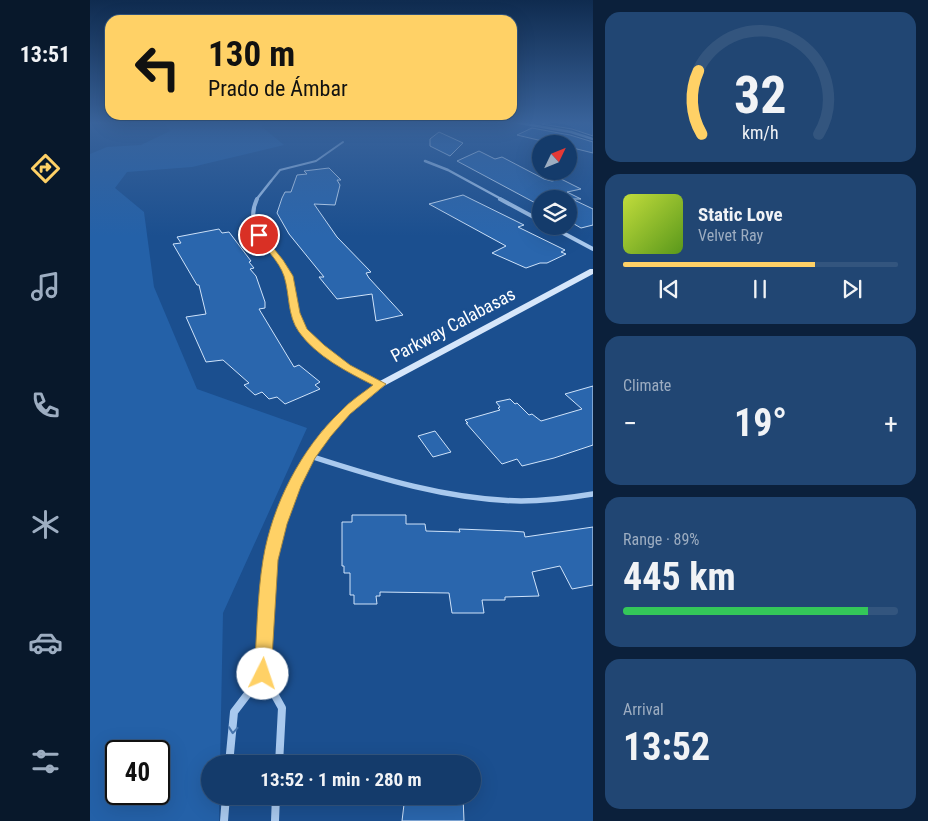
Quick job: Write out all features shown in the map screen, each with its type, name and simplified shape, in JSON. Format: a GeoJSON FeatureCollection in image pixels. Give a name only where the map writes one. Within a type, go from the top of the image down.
{"type":"FeatureCollection","features":[{"type":"Feature","properties":{"kind":"street"},"geometry":{"type":"LineString","coordinates":[[425,161],[448,170],[532,217]]}},
{"type":"Feature","properties":{"kind":"street"},"geometry":{"type":"LineString","coordinates":[[271,181],[253,202],[250,212],[253,224],[288,276],[295,313],[303,330],[320,347],[346,367],[381,384]]}},
{"type":"Feature","properties":{"kind":"street"},"geometry":{"type":"LineString","coordinates":[[567,235],[593,249]]}},
{"type":"Feature","properties":{"kind":"street","name":"Parkway Calabasas"},"geometry":{"type":"LineString","coordinates":[[263,674],[271,560],[280,524],[294,486],[310,456],[326,433],[346,412],[381,384],[593,271]]}},
{"type":"Feature","properties":{"kind":"street"},"geometry":{"type":"LineString","coordinates":[[310,456],[410,487],[451,495],[542,501],[593,494]]}},
{"type":"Feature","properties":{"kind":"street"},"geometry":{"type":"LineString","coordinates":[[230,755],[234,712],[263,674],[282,708],[279,755]]}},
{"type":"Feature","properties":{"kind":"street"},"geometry":{"type":"LineString","coordinates":[[224,821],[225,805]]}},
{"type":"Feature","properties":{"kind":"street"},"geometry":{"type":"LineString","coordinates":[[274,821],[275,805]]}},
{"type":"Feature","properties":{"kind":"lane"},"geometry":{"type":"LineString","coordinates":[[271,181],[278,170],[287,166],[319,160]]}},
{"type":"Feature","properties":{"kind":"shaded area"},"geometry":{"type":"Polygon","coordinates":[[[90,160],[220,160],[192,167],[127,172],[115,188],[144,212],[154,287],[197,389],[307,428],[223,613],[220,755],[201,755],[201,805],[219,805],[219,821],[90,821],[90,160]]]}},
{"type":"Feature","properties":{"kind":"building"},"geometry":{"type":"Polygon","coordinates":[[[508,160],[532,173],[532,180],[563,180],[581,189],[532,190],[532,201],[457,161],[508,160]]]}},
{"type":"Feature","properties":{"kind":"building"},"geometry":{"type":"Polygon","coordinates":[[[329,168],[341,180],[337,180],[340,185],[335,205],[314,204],[337,237],[371,272],[366,273],[369,278],[403,315],[376,321],[372,294],[337,299],[319,277],[324,277],[289,234],[277,213],[285,192],[291,192],[297,175],[307,174],[304,171],[329,168]]]}},
{"type":"Feature","properties":{"kind":"building"},"geometry":{"type":"Polygon","coordinates":[[[463,195],[524,225],[518,227],[565,250],[561,252],[566,254],[547,263],[540,263],[526,268],[492,253],[506,246],[429,204],[463,195]]]}},
{"type":"Feature","properties":{"kind":"building"},"geometry":{"type":"Polygon","coordinates":[[[577,201],[593,209],[593,225],[581,228],[577,226],[577,201]]]}},
{"type":"Feature","properties":{"kind":"building"},"geometry":{"type":"Polygon","coordinates":[[[219,229],[222,233],[229,232],[251,261],[249,262],[254,268],[250,269],[256,276],[265,302],[265,308],[259,309],[294,367],[299,365],[320,382],[315,385],[320,389],[285,404],[277,397],[269,399],[262,392],[255,395],[244,385],[249,383],[223,360],[206,362],[186,317],[206,314],[199,285],[197,285],[173,244],[181,243],[177,237],[219,229]]]}},
{"type":"Feature","properties":{"kind":"building"},"geometry":{"type":"Polygon","coordinates":[[[593,386],[593,445],[554,458],[522,466],[517,459],[502,464],[465,420],[500,410],[496,402],[510,399],[529,415],[532,414],[541,421],[582,409],[565,394],[593,386]]]}},
{"type":"Feature","properties":{"kind":"building"},"geometry":{"type":"Polygon","coordinates":[[[435,431],[451,452],[433,457],[418,436],[435,431]]]}},
{"type":"Feature","properties":{"kind":"building"},"geometry":{"type":"Polygon","coordinates":[[[352,515],[406,515],[406,524],[425,524],[426,531],[460,532],[459,529],[510,531],[524,532],[525,537],[593,527],[593,585],[572,589],[560,566],[532,572],[539,596],[505,597],[505,600],[482,600],[484,613],[452,613],[449,593],[380,592],[380,596],[376,596],[377,604],[354,604],[354,595],[350,595],[350,573],[344,573],[344,566],[342,566],[342,522],[352,522],[352,515]]]}},
{"type":"Feature","properties":{"kind":"building"},"geometry":{"type":"Polygon","coordinates":[[[404,805],[463,805],[464,821],[402,821],[404,805]]]}},
{"type":"Feature","properties":{"kind":"route"},"geometry":{"type":"LineString","coordinates":[[259,235],[280,262],[288,276],[295,313],[303,330],[320,347],[346,367],[381,384],[346,412],[326,433],[310,456],[294,486],[280,524],[271,560],[263,674]]}}]}
